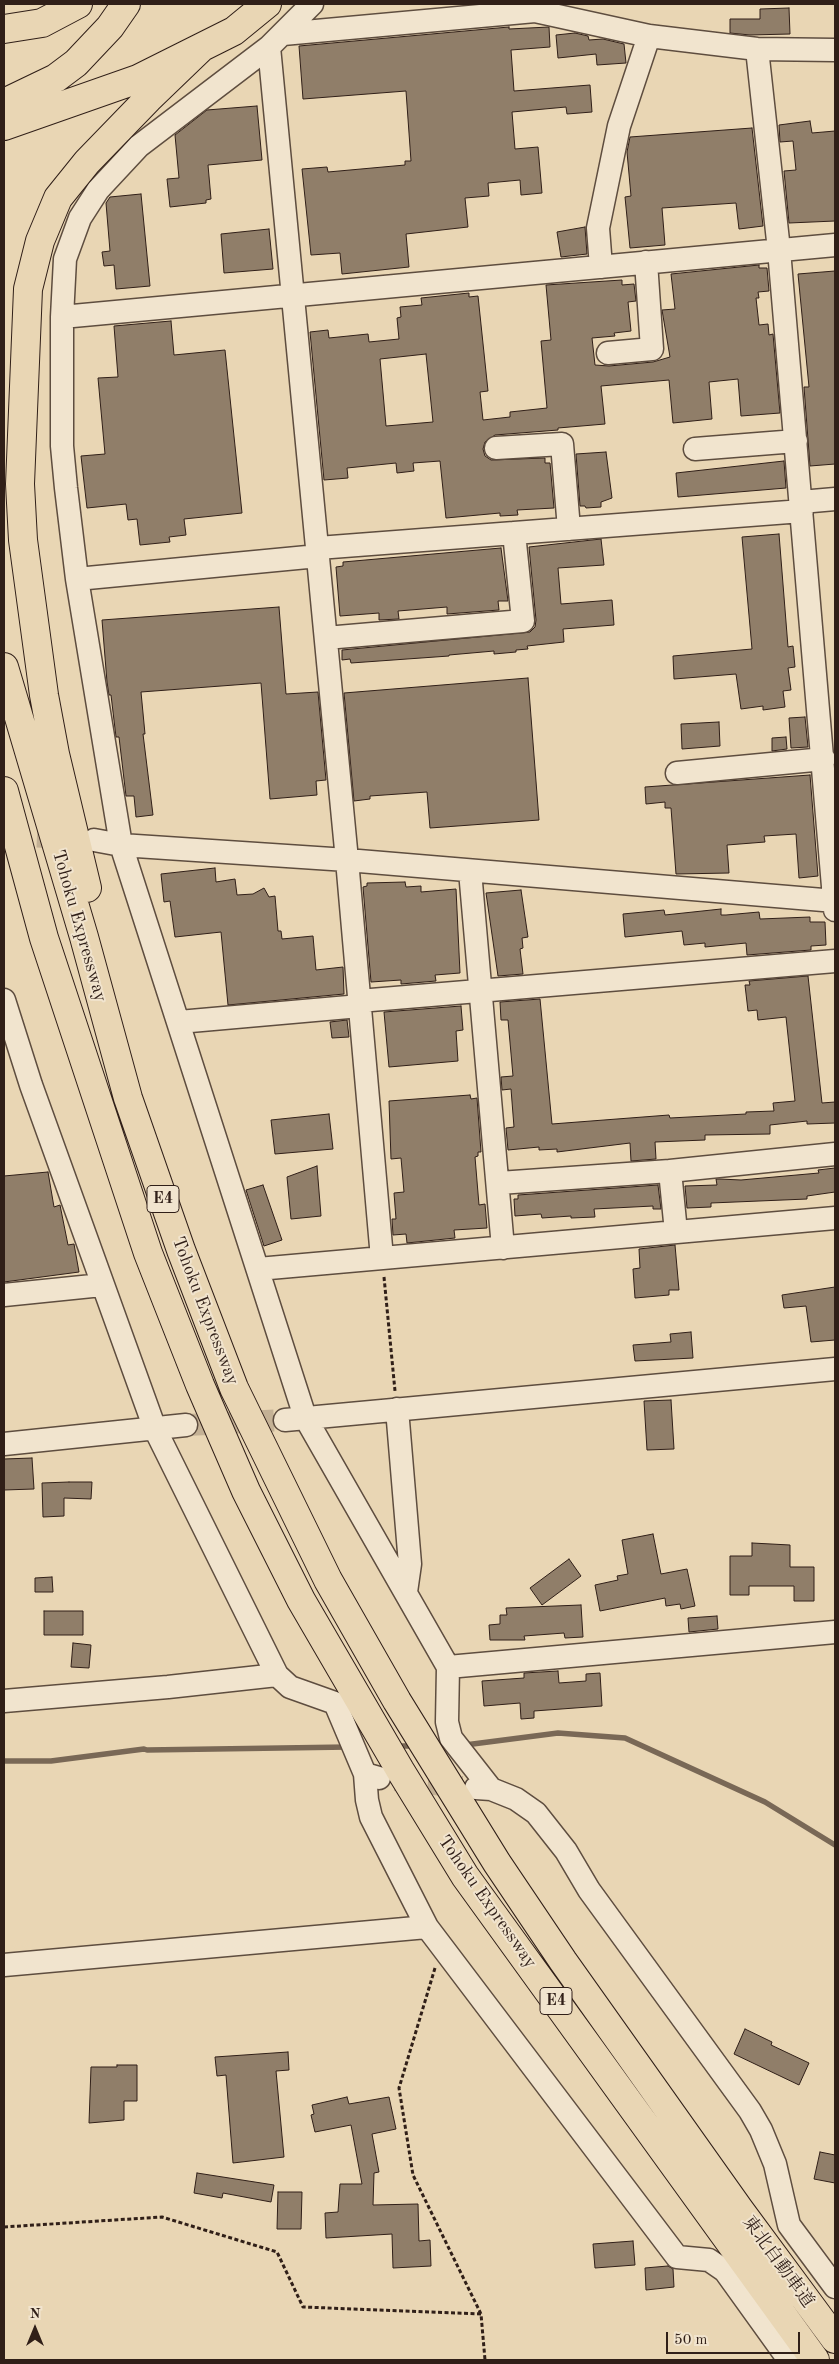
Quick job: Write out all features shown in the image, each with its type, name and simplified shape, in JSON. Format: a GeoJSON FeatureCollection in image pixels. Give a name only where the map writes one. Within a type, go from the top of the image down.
{"type":"FeatureCollection","features":[{"type":"Feature","properties":{"kind":"highway"},"geometry":{"type":"LineString","coordinates":[[4,29],[42,23],[78,4]]}},
{"type":"Feature","properties":{"kind":"highway"},"geometry":{"type":"LineString","coordinates":[[4,104],[56,78],[76,63],[110,27],[126,4]]}},
{"type":"Feature","properties":{"kind":"highway"},"geometry":{"type":"LineString","coordinates":[[4,126],[138,79],[234,31],[267,4]]}},
{"type":"Feature","properties":{"kind":"highway"},"geometry":{"type":"LineString","coordinates":[[181,1250],[99,937],[54,754],[28,590],[20,484],[28,289],[40,241],[58,198],[87,162],[201,48]]}},
{"type":"Feature","properties":{"kind":"highway","name":"Tohoku Expressway"},"geometry":{"type":"LineString","coordinates":[[4,667],[84,937],[128,1098],[181,1250],[234,1388],[328,1580],[397,1701],[497,1862],[729,2218]]}},
{"type":"Feature","properties":{"kind":"highway","name":"Tohoku Expressway"},"geometry":{"type":"LineString","coordinates":[[4,791],[44,938],[148,1253],[200,1385],[246,1491],[301,1600],[358,1695],[382,1774],[465,1876],[729,2218]]}},
{"type":"Feature","properties":{"kind":"highway"},"geometry":{"type":"LineString","coordinates":[[4,864],[30,942],[79,1104],[148,1253]]}},
{"type":"Feature","properties":{"kind":"highway","name":"東北自動車道"},"geometry":{"type":"LineString","coordinates":[[729,2218],[835,2339]]}},
{"type":"Feature","properties":{"kind":"highway","name":"東北自動車道"},"geometry":{"type":"LineString","coordinates":[[729,2218],[816,2360]]}},
{"type":"Feature","properties":{"kind":"street"},"geometry":{"type":"LineString","coordinates":[[312,4],[276,40],[139,146],[98,190],[80,218],[65,260],[62,318],[62,446],[77,578],[121,845],[258,1269],[295,1419],[406,1592],[448,1667],[447,1722],[452,1738],[481,1789],[516,1799],[536,1813],[566,1851],[589,1890],[750,2111],[761,2130],[775,2164],[789,2225],[835,2286]]}},
{"type":"Feature","properties":{"kind":"street"},"geometry":{"type":"LineString","coordinates":[[276,40],[535,7],[649,36],[757,49],[835,50]]}},
{"type":"Feature","properties":{"kind":"street"},"geometry":{"type":"LineString","coordinates":[[602,267],[598,228],[619,126],[649,36]]}},
{"type":"Feature","properties":{"kind":"street"},"geometry":{"type":"LineString","coordinates":[[276,40],[294,296],[382,1258]]}},
{"type":"Feature","properties":{"kind":"street"},"geometry":{"type":"LineString","coordinates":[[94,840],[121,845],[347,860],[835,904],[824,759],[827,701],[801,506],[779,250],[757,49]]}},
{"type":"Feature","properties":{"kind":"street"},"geometry":{"type":"LineString","coordinates":[[62,318],[835,245]]}},
{"type":"Feature","properties":{"kind":"street"},"geometry":{"type":"LineString","coordinates":[[608,353],[652,349],[646,262]]}},
{"type":"Feature","properties":{"kind":"street"},"geometry":{"type":"LineString","coordinates":[[696,450],[796,441]]}},
{"type":"Feature","properties":{"kind":"street"},"geometry":{"type":"LineString","coordinates":[[496,448],[562,444],[569,529]]}},
{"type":"Feature","properties":{"kind":"street"},"geometry":{"type":"LineString","coordinates":[[77,578],[318,552],[801,506],[835,498]]}},
{"type":"Feature","properties":{"kind":"street"},"geometry":{"type":"LineString","coordinates":[[326,638],[523,621],[514,533]]}},
{"type":"Feature","properties":{"kind":"street"},"geometry":{"type":"LineString","coordinates":[[677,773],[824,759]]}},
{"type":"Feature","properties":{"kind":"street"},"geometry":{"type":"LineString","coordinates":[[470,871],[504,1248]]}},
{"type":"Feature","properties":{"kind":"street"},"geometry":{"type":"LineString","coordinates":[[179,1022],[481,991],[835,961]]}},
{"type":"Feature","properties":{"kind":"street"},"geometry":{"type":"LineString","coordinates":[[4,1000],[31,1085],[155,1429],[276,1675],[290,1687],[335,1702],[382,1774],[367,1800],[371,1817],[427,1927],[676,2257],[709,2260],[725,2271],[790,2360]]}},
{"type":"Feature","properties":{"kind":"street"},"geometry":{"type":"LineString","coordinates":[[499,1183],[670,1170],[835,1154]]}},
{"type":"Feature","properties":{"kind":"street"},"geometry":{"type":"LineString","coordinates":[[670,1170],[676,1232]]}},
{"type":"Feature","properties":{"kind":"street"},"geometry":{"type":"LineString","coordinates":[[258,1269],[835,1218]]}},
{"type":"Feature","properties":{"kind":"street"},"geometry":{"type":"LineString","coordinates":[[4,1295],[102,1285]]}},
{"type":"Feature","properties":{"kind":"street"},"geometry":{"type":"LineString","coordinates":[[295,1419],[396,1400],[835,1369]]}},
{"type":"Feature","properties":{"kind":"street"},"geometry":{"type":"LineString","coordinates":[[396,1400],[410,1564],[406,1592]]}},
{"type":"Feature","properties":{"kind":"street"},"geometry":{"type":"LineString","coordinates":[[4,1444],[186,1425]]}},
{"type":"Feature","properties":{"kind":"street"},"geometry":{"type":"LineString","coordinates":[[448,1667],[835,1632]]}},
{"type":"Feature","properties":{"kind":"street"},"geometry":{"type":"LineString","coordinates":[[4,1701],[168,1687],[276,1675]]}},
{"type":"Feature","properties":{"kind":"street"},"geometry":{"type":"LineString","coordinates":[[4,1964],[427,1927]]}},
{"type":"Feature","properties":{"kind":"path"},"geometry":{"type":"LineString","coordinates":[[382,1258],[396,1400]]}},
{"type":"Feature","properties":{"kind":"path"},"geometry":{"type":"LineString","coordinates":[[442,1946],[399,2088],[413,2175],[481,2314],[485,2360]]}},
{"type":"Feature","properties":{"kind":"path"},"geometry":{"type":"LineString","coordinates":[[4,2227],[162,2217],[277,2252],[303,2307],[481,2314]]}},
{"type":"Feature","properties":{"kind":"building"},"geometry":{"type":"Polygon","coordinates":[[[789,8],[790,34],[750,35],[730,33],[730,19],[760,19],[760,9],[789,8]]]}},
{"type":"Feature","properties":{"kind":"building"},"geometry":{"type":"Polygon","coordinates":[[[509,27],[509,29],[549,27],[550,47],[511,50],[514,91],[590,85],[592,112],[567,114],[566,107],[512,112],[515,149],[538,147],[542,193],[521,195],[520,180],[488,183],[489,196],[465,198],[468,227],[406,234],[409,267],[342,274],[340,253],[311,255],[302,169],[327,167],[328,172],[405,165],[405,161],[411,161],[406,91],[303,99],[299,46],[509,27]]]}},
{"type":"Feature","properties":{"kind":"building"},"geometry":{"type":"Polygon","coordinates":[[[575,33],[588,36],[589,40],[603,39],[624,44],[626,63],[597,65],[596,54],[558,58],[556,35],[575,33]]]}},
{"type":"Feature","properties":{"kind":"building"},"geometry":{"type":"Polygon","coordinates":[[[257,106],[262,160],[208,165],[211,199],[206,200],[206,203],[170,207],[167,179],[179,178],[175,135],[207,110],[257,106]]]}},
{"type":"Feature","properties":{"kind":"building"},"geometry":{"type":"Polygon","coordinates":[[[810,121],[812,133],[835,131],[835,221],[789,223],[784,171],[796,170],[793,141],[780,142],[779,125],[810,121]]]}},
{"type":"Feature","properties":{"kind":"building"},"geometry":{"type":"Polygon","coordinates":[[[752,128],[763,226],[739,229],[736,203],[662,208],[665,245],[630,248],[625,197],[631,196],[627,152],[630,137],[752,128]]]}},
{"type":"Feature","properties":{"kind":"building"},"geometry":{"type":"Polygon","coordinates":[[[141,194],[150,286],[116,289],[114,265],[104,266],[102,252],[110,251],[106,203],[110,197],[141,194]]]}},
{"type":"Feature","properties":{"kind":"building"},"geometry":{"type":"Polygon","coordinates":[[[585,227],[587,254],[561,257],[557,232],[585,227]]]}},
{"type":"Feature","properties":{"kind":"building"},"geometry":{"type":"Polygon","coordinates":[[[269,229],[273,269],[224,273],[221,234],[269,229]]]}},
{"type":"Feature","properties":{"kind":"building"},"geometry":{"type":"Polygon","coordinates":[[[759,265],[759,268],[767,268],[769,291],[758,292],[759,298],[756,298],[759,325],[768,324],[769,335],[773,334],[780,413],[741,416],[738,379],[709,382],[712,419],[673,423],[669,380],[601,386],[605,424],[495,435],[485,442],[483,449],[485,456],[491,460],[545,458],[545,463],[550,463],[554,508],[517,510],[518,515],[500,516],[500,513],[446,518],[440,461],[413,463],[414,471],[397,473],[396,463],[347,468],[348,478],[324,480],[310,332],[328,330],[329,338],[368,334],[369,342],[399,339],[397,318],[401,317],[400,307],[422,305],[421,298],[469,293],[469,297],[478,296],[488,391],[480,392],[483,420],[510,417],[510,412],[547,408],[541,341],[551,340],[546,285],[622,280],[622,285],[634,284],[636,301],[628,302],[631,331],[614,333],[615,336],[592,338],[595,365],[609,366],[653,362],[670,357],[662,310],[675,309],[671,274],[759,265]],[[426,354],[380,359],[386,426],[433,422],[426,354]]]}},
{"type":"Feature","properties":{"kind":"building"},"geometry":{"type":"Polygon","coordinates":[[[835,271],[835,464],[810,466],[804,387],[809,387],[798,274],[835,271]]]}},
{"type":"Feature","properties":{"kind":"building"},"geometry":{"type":"Polygon","coordinates":[[[171,321],[174,355],[225,350],[242,513],[184,519],[186,535],[169,537],[170,542],[140,545],[137,519],[128,520],[126,504],[87,508],[81,456],[105,454],[98,378],[118,377],[114,326],[171,321]]]}},
{"type":"Feature","properties":{"kind":"building"},"geometry":{"type":"Polygon","coordinates":[[[606,452],[612,498],[601,502],[601,507],[586,508],[585,506],[580,506],[576,454],[606,452]]]}},
{"type":"Feature","properties":{"kind":"building"},"geometry":{"type":"Polygon","coordinates":[[[784,461],[786,488],[678,497],[676,473],[784,461]]]}},
{"type":"Feature","properties":{"kind":"building"},"geometry":{"type":"Polygon","coordinates":[[[779,534],[788,647],[793,646],[795,667],[788,668],[791,690],[783,691],[785,707],[763,710],[763,706],[741,709],[736,674],[674,679],[673,656],[752,649],[742,537],[779,534]]]}},
{"type":"Feature","properties":{"kind":"building"},"geometry":{"type":"Polygon","coordinates":[[[601,539],[604,565],[558,568],[561,604],[612,600],[614,625],[563,629],[564,642],[527,646],[528,649],[516,650],[516,652],[494,654],[494,651],[351,663],[350,659],[342,660],[342,650],[530,632],[535,627],[536,620],[529,547],[601,539]]]}},
{"type":"Feature","properties":{"kind":"building"},"geometry":{"type":"Polygon","coordinates":[[[501,548],[508,601],[498,601],[499,610],[447,614],[447,607],[398,611],[399,619],[379,620],[379,613],[340,616],[336,567],[343,566],[343,562],[501,548]]]}},
{"type":"Feature","properties":{"kind":"building"},"geometry":{"type":"Polygon","coordinates":[[[279,607],[286,694],[318,692],[326,780],[316,781],[317,795],[270,799],[261,683],[141,692],[145,734],[143,734],[153,815],[136,817],[134,796],[126,796],[119,737],[116,737],[111,695],[109,695],[107,682],[102,620],[279,607]]]}},
{"type":"Feature","properties":{"kind":"building"},"geometry":{"type":"Polygon","coordinates":[[[528,678],[539,820],[430,828],[427,792],[370,796],[370,799],[354,801],[344,693],[528,678]]]}},
{"type":"Feature","properties":{"kind":"building"},"geometry":{"type":"Polygon","coordinates":[[[805,717],[808,747],[791,748],[789,718],[805,717]]]}},
{"type":"Feature","properties":{"kind":"building"},"geometry":{"type":"Polygon","coordinates":[[[719,722],[720,746],[682,749],[681,724],[719,722]]]}},
{"type":"Feature","properties":{"kind":"building"},"geometry":{"type":"Polygon","coordinates":[[[786,737],[787,749],[772,751],[772,738],[786,737]]]}},
{"type":"Feature","properties":{"kind":"building"},"geometry":{"type":"Polygon","coordinates":[[[810,775],[818,876],[799,878],[796,834],[764,836],[765,842],[727,845],[729,873],[676,874],[671,808],[665,808],[665,802],[646,804],[645,787],[810,775]]]}},
{"type":"Feature","properties":{"kind":"building"},"geometry":{"type":"Polygon","coordinates":[[[215,868],[216,882],[235,879],[237,895],[253,894],[264,888],[269,897],[275,896],[278,931],[281,931],[282,939],[313,936],[316,970],[343,967],[344,994],[228,1005],[221,932],[175,937],[170,901],[164,902],[161,874],[215,868]]]}},
{"type":"Feature","properties":{"kind":"building"},"geometry":{"type":"Polygon","coordinates":[[[405,882],[406,887],[421,886],[421,892],[456,889],[460,973],[435,975],[436,981],[401,984],[401,980],[371,982],[363,887],[367,886],[367,883],[405,882]]]}},
{"type":"Feature","properties":{"kind":"building"},"geometry":{"type":"Polygon","coordinates":[[[521,890],[528,937],[522,938],[523,948],[520,949],[523,974],[498,976],[486,893],[521,890]]]}},
{"type":"Feature","properties":{"kind":"building"},"geometry":{"type":"Polygon","coordinates":[[[721,909],[721,915],[759,912],[760,919],[810,917],[810,922],[825,922],[826,945],[811,946],[811,950],[747,955],[746,943],[705,947],[705,943],[684,945],[682,931],[625,937],[623,914],[664,910],[665,915],[721,909]]]}},
{"type":"Feature","properties":{"kind":"building"},"geometry":{"type":"Polygon","coordinates":[[[808,976],[822,1103],[835,1102],[835,1123],[807,1124],[807,1121],[770,1125],[770,1134],[705,1135],[705,1140],[655,1142],[656,1159],[631,1161],[630,1143],[557,1152],[557,1149],[539,1150],[539,1147],[508,1150],[506,1128],[514,1127],[511,1089],[502,1090],[501,1077],[513,1076],[508,1020],[501,1020],[500,1002],[540,999],[552,1124],[669,1115],[670,1118],[746,1114],[746,1112],[774,1111],[773,1103],[795,1101],[786,1017],[758,1020],[757,1010],[748,1011],[745,985],[750,985],[749,981],[808,976]]]}},
{"type":"Feature","properties":{"kind":"building"},"geometry":{"type":"Polygon","coordinates":[[[461,1006],[463,1030],[456,1031],[458,1061],[389,1067],[384,1012],[461,1006]]]}},
{"type":"Feature","properties":{"kind":"building"},"geometry":{"type":"Polygon","coordinates":[[[347,1020],[349,1037],[332,1038],[330,1022],[347,1020]]]}},
{"type":"Feature","properties":{"kind":"building"},"geometry":{"type":"Polygon","coordinates":[[[470,1095],[471,1099],[477,1098],[481,1152],[478,1152],[478,1156],[475,1157],[479,1205],[485,1204],[487,1228],[454,1230],[455,1238],[407,1243],[406,1234],[393,1235],[392,1219],[396,1219],[394,1193],[404,1192],[401,1158],[391,1159],[389,1101],[470,1095]]]}},
{"type":"Feature","properties":{"kind":"building"},"geometry":{"type":"Polygon","coordinates":[[[329,1114],[333,1149],[275,1154],[271,1120],[329,1114]]]}},
{"type":"Feature","properties":{"kind":"building"},"geometry":{"type":"Polygon","coordinates":[[[317,1166],[321,1216],[291,1219],[287,1177],[317,1166]]]}},
{"type":"Feature","properties":{"kind":"building"},"geometry":{"type":"Polygon","coordinates":[[[835,1168],[835,1192],[807,1196],[807,1199],[711,1203],[711,1207],[687,1208],[685,1186],[717,1185],[716,1179],[741,1180],[819,1173],[818,1170],[835,1168]]]}},
{"type":"Feature","properties":{"kind":"building"},"geometry":{"type":"Polygon","coordinates":[[[48,1172],[54,1207],[60,1205],[68,1245],[74,1244],[79,1272],[4,1282],[4,1176],[48,1172]]]}},
{"type":"Feature","properties":{"kind":"building"},"geometry":{"type":"Polygon","coordinates":[[[263,1185],[282,1240],[264,1246],[246,1190],[263,1185]]]}},
{"type":"Feature","properties":{"kind":"building"},"geometry":{"type":"Polygon","coordinates":[[[658,1185],[661,1209],[653,1209],[653,1206],[594,1209],[595,1217],[542,1218],[541,1214],[515,1216],[514,1199],[518,1199],[518,1195],[658,1185]]]}},
{"type":"Feature","properties":{"kind":"building"},"geometry":{"type":"Polygon","coordinates":[[[675,1245],[679,1290],[669,1290],[669,1295],[635,1298],[633,1269],[640,1268],[639,1249],[675,1245]]]}},
{"type":"Feature","properties":{"kind":"building"},"geometry":{"type":"Polygon","coordinates":[[[835,1287],[835,1340],[811,1342],[806,1306],[784,1308],[782,1295],[835,1287]]]}},
{"type":"Feature","properties":{"kind":"building"},"geometry":{"type":"Polygon","coordinates":[[[691,1332],[693,1358],[635,1361],[633,1345],[671,1342],[670,1334],[691,1332]]]}},
{"type":"Feature","properties":{"kind":"building"},"geometry":{"type":"Polygon","coordinates":[[[671,1400],[674,1449],[647,1450],[644,1401],[671,1400]]]}},
{"type":"Feature","properties":{"kind":"building"},"geometry":{"type":"Polygon","coordinates":[[[32,1458],[34,1489],[4,1490],[4,1459],[32,1458]]]}},
{"type":"Feature","properties":{"kind":"building"},"geometry":{"type":"Polygon","coordinates":[[[92,1482],[91,1499],[64,1498],[64,1516],[43,1517],[42,1483],[92,1482]]]}},
{"type":"Feature","properties":{"kind":"building"},"geometry":{"type":"Polygon","coordinates":[[[653,1534],[661,1574],[687,1569],[695,1606],[681,1609],[680,1604],[666,1606],[665,1598],[600,1611],[595,1585],[618,1580],[617,1576],[628,1574],[622,1540],[653,1534]]]}},
{"type":"Feature","properties":{"kind":"building"},"geometry":{"type":"Polygon","coordinates":[[[752,1543],[790,1545],[790,1567],[814,1567],[814,1601],[794,1601],[794,1586],[749,1586],[749,1595],[730,1595],[730,1556],[752,1556],[752,1543]]]}},
{"type":"Feature","properties":{"kind":"building"},"geometry":{"type":"Polygon","coordinates":[[[569,1559],[581,1576],[542,1605],[530,1588],[569,1559]]]}},
{"type":"Feature","properties":{"kind":"building"},"geometry":{"type":"Polygon","coordinates":[[[52,1577],[53,1592],[35,1592],[35,1578],[52,1577]]]}},
{"type":"Feature","properties":{"kind":"building"},"geometry":{"type":"Polygon","coordinates":[[[581,1605],[583,1637],[565,1638],[564,1633],[524,1636],[525,1640],[490,1640],[489,1625],[500,1624],[500,1615],[507,1615],[506,1608],[581,1605]]]}},
{"type":"Feature","properties":{"kind":"building"},"geometry":{"type":"Polygon","coordinates":[[[44,1611],[83,1611],[83,1635],[44,1635],[44,1611]]]}},
{"type":"Feature","properties":{"kind":"building"},"geometry":{"type":"Polygon","coordinates":[[[717,1616],[718,1629],[689,1632],[688,1618],[717,1616]]]}},
{"type":"Feature","properties":{"kind":"building"},"geometry":{"type":"Polygon","coordinates":[[[73,1643],[91,1645],[89,1668],[71,1667],[73,1643]]]}},
{"type":"Feature","properties":{"kind":"building"},"geometry":{"type":"Polygon","coordinates":[[[558,1671],[559,1683],[586,1681],[586,1674],[600,1673],[602,1706],[534,1711],[534,1718],[521,1719],[520,1703],[484,1706],[482,1681],[524,1678],[524,1673],[558,1671]]]}},
{"type":"Feature","properties":{"kind":"building"},"geometry":{"type":"Polygon","coordinates":[[[745,2029],[772,2042],[771,2045],[809,2063],[799,2085],[734,2054],[745,2029]]]}},
{"type":"Feature","properties":{"kind":"building"},"geometry":{"type":"Polygon","coordinates":[[[288,2052],[289,2070],[276,2071],[284,2157],[233,2163],[226,2075],[217,2076],[215,2057],[288,2052]]]}},
{"type":"Feature","properties":{"kind":"building"},"geometry":{"type":"Polygon","coordinates":[[[117,2065],[137,2065],[137,2101],[124,2101],[124,2120],[89,2123],[91,2067],[117,2067],[117,2065]]]}},
{"type":"Feature","properties":{"kind":"building"},"geometry":{"type":"Polygon","coordinates":[[[347,2097],[349,2104],[389,2097],[396,2129],[372,2134],[379,2172],[374,2173],[373,2205],[418,2204],[419,2241],[430,2240],[431,2266],[393,2268],[392,2234],[326,2238],[325,2213],[338,2212],[340,2184],[362,2184],[351,2125],[315,2132],[311,2115],[314,2114],[312,2105],[347,2097]]]}},
{"type":"Feature","properties":{"kind":"building"},"geometry":{"type":"Polygon","coordinates":[[[820,2152],[835,2155],[835,2183],[814,2179],[820,2152]]]}},
{"type":"Feature","properties":{"kind":"building"},"geometry":{"type":"Polygon","coordinates":[[[197,2173],[274,2185],[271,2202],[223,2193],[222,2198],[194,2193],[197,2173]]]}},
{"type":"Feature","properties":{"kind":"building"},"geometry":{"type":"Polygon","coordinates":[[[278,2192],[302,2192],[301,2229],[277,2229],[278,2192]]]}},
{"type":"Feature","properties":{"kind":"building"},"geometry":{"type":"Polygon","coordinates":[[[633,2241],[635,2265],[595,2268],[593,2244],[633,2241]]]}},
{"type":"Feature","properties":{"kind":"building"},"geometry":{"type":"Polygon","coordinates":[[[668,2266],[673,2269],[674,2287],[646,2290],[645,2268],[668,2266]]]}},
{"type":"Feature","properties":{"kind":"waterway"},"geometry":{"type":"LineString","coordinates":[[465,1745],[558,1733],[625,1738],[765,1802],[835,1845]]}},
{"type":"Feature","properties":{"kind":"waterway"},"geometry":{"type":"LineString","coordinates":[[395,1746],[415,1746]]}},
{"type":"Feature","properties":{"kind":"waterway"},"geometry":{"type":"LineString","coordinates":[[4,1761],[51,1761],[144,1749],[348,1747]]}},
{"type":"Feature","properties":{"kind":"tunnel"},"geometry":{"type":"LineString","coordinates":[[4,835],[70,838]]}},
{"type":"Feature","properties":{"kind":"tunnel"},"geometry":{"type":"LineString","coordinates":[[186,1425],[285,1420]]}},
{"type":"Feature","properties":{"kind":"tunnel"},"geometry":{"type":"LineString","coordinates":[[395,1780],[462,1787]]}}]}
